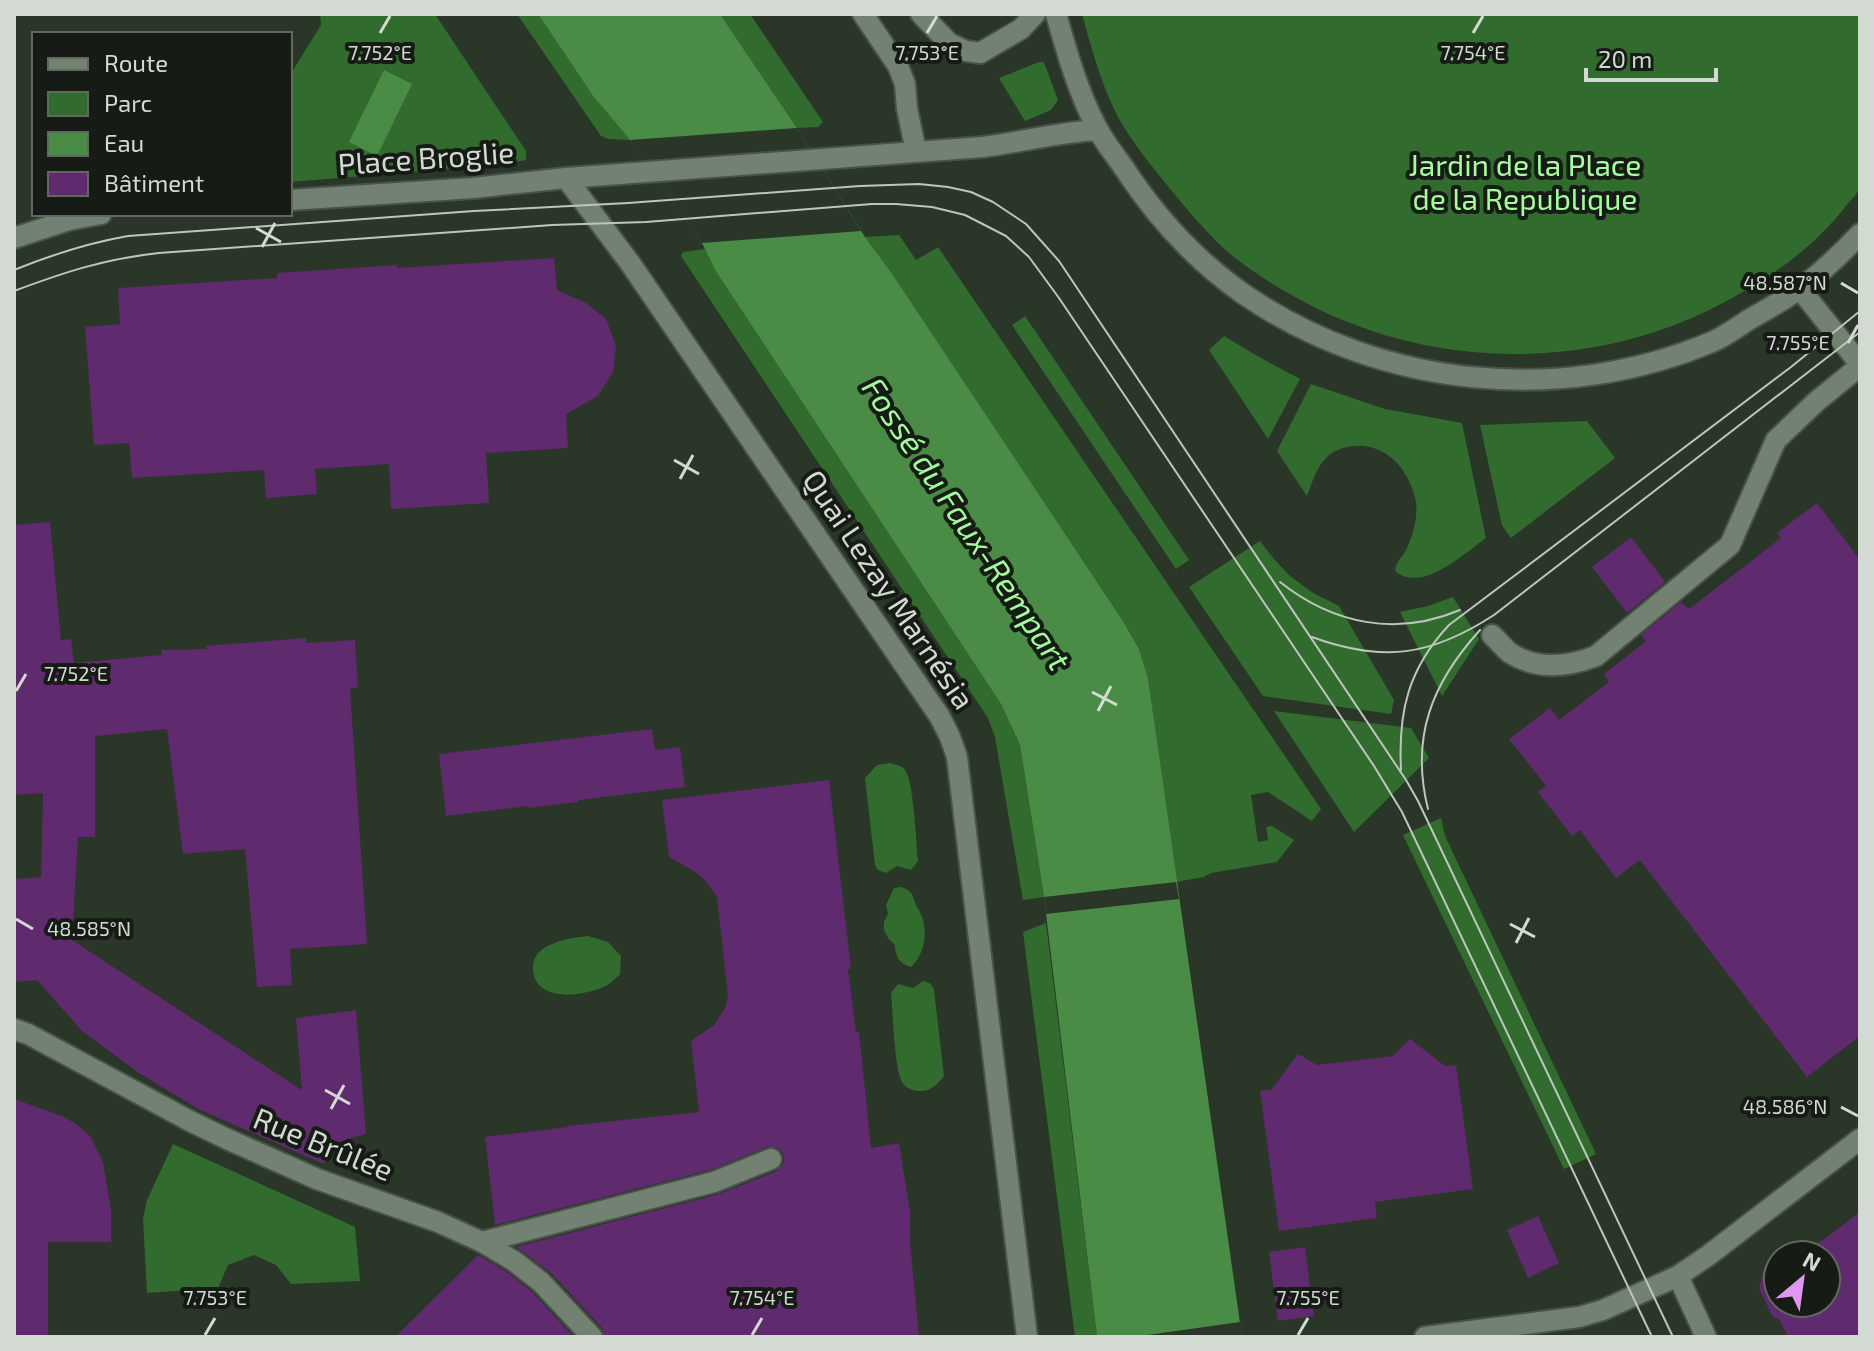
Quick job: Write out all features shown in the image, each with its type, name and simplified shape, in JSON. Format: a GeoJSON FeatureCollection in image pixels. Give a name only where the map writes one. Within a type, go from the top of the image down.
{"type":"FeatureCollection","features":[{"type":"Feature","properties":{"kind":"street"},"geometry":{"type":"LineString","coordinates":[[863,14],[898,66],[905,84],[916,151]]}},
{"type":"Feature","properties":{"kind":"street"},"geometry":{"type":"LineString","coordinates":[[921,14],[949,43],[980,53],[1021,29],[1035,14]]}},
{"type":"Feature","properties":{"kind":"street"},"geometry":{"type":"LineString","coordinates":[[1056,14],[1073,74],[1098,130],[1144,199],[1172,231],[1244,294],[1283,318],[1330,341],[1399,365],[1440,374],[1499,379],[1557,378],[1616,370],[1664,358],[1716,340],[1800,289],[1860,234]]}},
{"type":"Feature","properties":{"kind":"street","name":"Place Broglie"},"geometry":{"type":"LineString","coordinates":[[292,200],[983,147],[1098,130]]}},
{"type":"Feature","properties":{"kind":"street","name":"Quai Lezay Marnésia"},"geometry":{"type":"LineString","coordinates":[[566,178],[630,263],[940,717],[950,737],[957,757],[1027,1337]]}},
{"type":"Feature","properties":{"kind":"street"},"geometry":{"type":"LineString","coordinates":[[14,238],[90,216]]}},
{"type":"Feature","properties":{"kind":"street"},"geometry":{"type":"LineString","coordinates":[[1492,635],[1509,652],[1528,662],[1550,666],[1575,664],[1596,656],[1730,545],[1776,440],[1860,365],[1800,289]]}},
{"type":"Feature","properties":{"kind":"street","name":"Rue Brûlée"},"geometry":{"type":"LineString","coordinates":[[14,1029],[227,1139],[317,1179],[438,1222],[482,1242],[541,1282],[592,1337]]}},
{"type":"Feature","properties":{"kind":"street"},"geometry":{"type":"LineString","coordinates":[[1425,1337],[1579,1317],[1603,1310],[1678,1276],[1860,1139]]}},
{"type":"Feature","properties":{"kind":"street"},"geometry":{"type":"LineString","coordinates":[[482,1242],[714,1182],[771,1159]]}},
{"type":"Feature","properties":{"kind":"street"},"geometry":{"type":"LineString","coordinates":[[1678,1276],[1706,1337]]}},
{"type":"Feature","properties":{"kind":"green space"},"geometry":{"type":"Polygon","coordinates":[[[320,14],[435,14],[526,151],[526,160],[292,182],[292,72],[321,25],[320,14]]]}},
{"type":"Feature","properties":{"kind":"green space"},"geometry":{"type":"Polygon","coordinates":[[[517,14],[538,14],[593,96],[630,140],[601,136],[517,14]]]}},
{"type":"Feature","properties":{"kind":"green space"},"geometry":{"type":"Polygon","coordinates":[[[720,14],[750,14],[823,122],[818,127],[797,128],[720,14]]]}},
{"type":"Feature","properties":{"kind":"green space","name":"Jardin de la Place de la Republique"},"geometry":{"type":"Polygon","coordinates":[[[1082,14],[1860,14],[1860,185],[1856,195],[1836,218],[1795,257],[1748,289],[1679,323],[1624,341],[1567,351],[1509,354],[1452,350],[1395,338],[1340,319],[1288,293],[1243,264],[1213,238],[1156,171],[1121,121],[1100,75],[1082,14]]]}},
{"type":"Feature","properties":{"kind":"green space"},"geometry":{"type":"Polygon","coordinates":[[[1039,62],[1045,65],[1058,100],[1051,110],[1025,121],[999,78],[1039,62]]]}},
{"type":"Feature","properties":{"kind":"green space"},"geometry":{"type":"Polygon","coordinates":[[[899,235],[916,260],[938,247],[1321,809],[1312,821],[1268,792],[1251,795],[1258,842],[1268,840],[1266,827],[1272,826],[1294,840],[1277,862],[1176,882],[1148,678],[1139,649],[865,237],[899,235]]]}},
{"type":"Feature","properties":{"kind":"green space"},"geometry":{"type":"Polygon","coordinates":[[[705,249],[715,270],[1001,704],[1020,745],[1044,897],[1023,900],[995,737],[988,718],[681,256],[683,252],[705,249]]]}},
{"type":"Feature","properties":{"kind":"green space"},"geometry":{"type":"Polygon","coordinates":[[[1025,316],[1189,560],[1176,569],[1012,325],[1025,316]]]}},
{"type":"Feature","properties":{"kind":"green space"},"geometry":{"type":"Polygon","coordinates":[[[1224,336],[1300,379],[1268,439],[1209,350],[1224,336]]]}},
{"type":"Feature","properties":{"kind":"green space"},"geometry":{"type":"Polygon","coordinates":[[[1311,384],[1385,409],[1462,423],[1486,538],[1430,575],[1406,577],[1395,571],[1413,533],[1416,502],[1408,480],[1395,461],[1387,454],[1366,446],[1346,447],[1329,455],[1317,471],[1307,496],[1277,451],[1311,384]]]}},
{"type":"Feature","properties":{"kind":"green space"},"geometry":{"type":"Polygon","coordinates":[[[1587,421],[1615,458],[1511,538],[1502,525],[1480,425],[1587,421]]]}},
{"type":"Feature","properties":{"kind":"green space"},"geometry":{"type":"Polygon","coordinates":[[[1260,541],[1290,576],[1313,593],[1339,606],[1394,700],[1391,714],[1263,696],[1189,587],[1260,541]]]}},
{"type":"Feature","properties":{"kind":"green space"},"geometry":{"type":"Polygon","coordinates":[[[1453,597],[1479,639],[1442,696],[1400,612],[1453,597]]]}},
{"type":"Feature","properties":{"kind":"green space"},"geometry":{"type":"Polygon","coordinates":[[[1274,711],[1411,728],[1429,758],[1354,832],[1274,711]]]}},
{"type":"Feature","properties":{"kind":"green space"},"geometry":{"type":"Polygon","coordinates":[[[890,763],[903,768],[909,779],[918,861],[911,870],[897,866],[886,873],[875,865],[865,778],[877,765],[890,763]]]}},
{"type":"Feature","properties":{"kind":"green space"},"geometry":{"type":"Polygon","coordinates":[[[1441,818],[1445,836],[1596,1154],[1564,1169],[1403,835],[1441,818]]]}},
{"type":"Feature","properties":{"kind":"green space"},"geometry":{"type":"Polygon","coordinates":[[[900,887],[911,893],[924,924],[922,950],[911,967],[899,959],[895,945],[884,930],[888,914],[886,905],[894,888],[900,887]]]}},
{"type":"Feature","properties":{"kind":"green space"},"geometry":{"type":"Polygon","coordinates":[[[1046,923],[1097,1337],[1075,1337],[1023,932],[1046,923]]]}},
{"type":"Feature","properties":{"kind":"green space"},"geometry":{"type":"Polygon","coordinates":[[[588,936],[608,942],[621,956],[620,974],[606,986],[581,993],[554,993],[539,985],[534,977],[534,960],[545,947],[588,936]]]}},
{"type":"Feature","properties":{"kind":"green space"},"geometry":{"type":"Polygon","coordinates":[[[923,981],[931,984],[934,990],[944,1076],[933,1087],[918,1091],[905,1086],[899,1075],[891,993],[898,984],[913,988],[923,981]]]}},
{"type":"Feature","properties":{"kind":"green space"},"geometry":{"type":"Polygon","coordinates":[[[173,1144],[355,1227],[360,1281],[291,1284],[276,1265],[254,1255],[228,1265],[218,1288],[147,1293],[143,1219],[147,1200],[173,1144]]]}},
{"type":"Feature","properties":{"kind":"water","name":"Fossé du Faux-Rempart"},"geometry":{"type":"Polygon","coordinates":[[[538,14],[720,14],[1139,649],[1148,678],[1242,1337],[1097,1337],[1044,897],[1020,745],[1001,704],[715,270],[702,243],[630,140],[593,96],[538,14]]]}},
{"type":"Feature","properties":{"kind":"water"},"geometry":{"type":"Polygon","coordinates":[[[384,70],[412,84],[377,156],[349,142],[384,70]]]}},
{"type":"Feature","properties":{"kind":"pier"},"geometry":{"type":"Polygon","coordinates":[[[797,128],[861,231],[702,243],[630,140],[797,128]]]}},
{"type":"Feature","properties":{"kind":"pier"},"geometry":{"type":"Polygon","coordinates":[[[1176,882],[1179,899],[1046,914],[1044,897],[1176,882]]]}},
{"type":"Feature","properties":{"kind":"pier"},"geometry":{"type":"Polygon","coordinates":[[[1240,1322],[1242,1337],[1133,1337],[1240,1322]]]}},
{"type":"Feature","properties":{"kind":"building"},"geometry":{"type":"Polygon","coordinates":[[[554,258],[557,290],[586,303],[606,319],[616,346],[613,372],[598,396],[566,414],[568,448],[486,453],[489,503],[391,509],[389,464],[315,469],[317,494],[266,498],[264,470],[132,478],[129,443],[94,445],[85,327],[120,324],[118,288],[277,278],[277,273],[554,258]]]}},
{"type":"Feature","properties":{"kind":"building"},"geometry":{"type":"Polygon","coordinates":[[[1817,503],[1860,560],[1860,1036],[1807,1077],[1640,860],[1616,878],[1580,830],[1572,836],[1538,792],[1546,786],[1509,739],[1550,708],[1559,720],[1609,682],[1604,674],[1646,641],[1641,635],[1681,602],[1689,609],[1781,538],[1777,533],[1817,503]]]}},
{"type":"Feature","properties":{"kind":"building"},"geometry":{"type":"Polygon","coordinates":[[[50,522],[61,640],[71,639],[74,663],[162,655],[161,650],[207,649],[206,646],[306,638],[306,643],[355,640],[358,687],[350,689],[367,944],[290,949],[292,985],[257,987],[245,849],[183,854],[167,729],[95,736],[95,837],[78,837],[72,940],[302,1090],[296,1018],[356,1010],[366,1134],[340,1145],[324,1164],[200,1110],[139,1073],[82,1031],[37,980],[14,982],[14,879],[41,877],[43,793],[14,795],[14,525],[50,522]]]}},
{"type":"Feature","properties":{"kind":"building"},"geometry":{"type":"Polygon","coordinates":[[[1631,537],[1665,582],[1627,613],[1592,567],[1631,537]]]}},
{"type":"Feature","properties":{"kind":"building"},"geometry":{"type":"Polygon","coordinates":[[[652,729],[655,750],[680,747],[685,787],[446,816],[439,754],[652,729]]]}},
{"type":"Feature","properties":{"kind":"building"},"geometry":{"type":"Polygon","coordinates":[[[829,780],[851,969],[848,969],[856,1032],[859,1032],[871,1148],[899,1143],[910,1212],[919,1337],[605,1337],[602,1328],[551,1273],[516,1247],[719,1194],[777,1171],[784,1162],[783,1153],[778,1148],[767,1147],[710,1170],[495,1225],[485,1137],[699,1112],[691,1041],[714,1025],[725,1008],[728,996],[717,897],[704,879],[669,857],[662,800],[829,780]]]}},
{"type":"Feature","properties":{"kind":"building"},"geometry":{"type":"Polygon","coordinates":[[[1410,1039],[1445,1066],[1456,1065],[1473,1189],[1375,1202],[1377,1218],[1279,1231],[1260,1091],[1271,1090],[1298,1054],[1317,1065],[1393,1056],[1410,1039]]]}},
{"type":"Feature","properties":{"kind":"building"},"geometry":{"type":"Polygon","coordinates":[[[14,1099],[62,1116],[91,1137],[103,1162],[111,1210],[111,1242],[48,1242],[48,1337],[14,1337],[14,1099]]]}},
{"type":"Feature","properties":{"kind":"building"},"geometry":{"type":"Polygon","coordinates":[[[1860,1212],[1860,1337],[1788,1337],[1779,1319],[1842,1319],[1842,1239],[1824,1239],[1860,1212]]]}},
{"type":"Feature","properties":{"kind":"building"},"geometry":{"type":"Polygon","coordinates":[[[1538,1216],[1559,1263],[1528,1278],[1507,1230],[1538,1216]]]}},
{"type":"Feature","properties":{"kind":"building"},"geometry":{"type":"Polygon","coordinates":[[[1305,1247],[1314,1316],[1278,1321],[1269,1252],[1305,1247]]]}},
{"type":"Feature","properties":{"kind":"building"},"geometry":{"type":"Polygon","coordinates":[[[478,1255],[532,1292],[574,1337],[395,1337],[478,1255]]]}},
{"type":"Feature","properties":{"kind":"tram line"},"geometry":{"type":"LineString","coordinates":[[14,270],[70,250],[128,236],[474,211],[919,184],[971,192],[993,202],[1026,224],[1059,261],[1406,780],[1673,1337]]}},
{"type":"Feature","properties":{"kind":"tram line"},"geometry":{"type":"LineString","coordinates":[[14,291],[85,267],[159,253],[552,225],[646,222],[872,204],[932,207],[965,215],[1006,236],[1029,257],[1059,298],[1402,812],[1652,1337]]}},
{"type":"Feature","properties":{"kind":"tram line"},"geometry":{"type":"LineString","coordinates":[[1401,770],[1401,729],[1408,692],[1424,658],[1449,625],[1791,367],[1860,311]]}},
{"type":"Feature","properties":{"kind":"tram line"},"geometry":{"type":"LineString","coordinates":[[1312,637],[1362,650],[1406,651],[1427,647],[1471,629],[1494,615],[1860,332]]}},
{"type":"Feature","properties":{"kind":"tram line"},"geometry":{"type":"LineString","coordinates":[[1280,582],[1321,608],[1366,622],[1412,623],[1460,610]]}},
{"type":"Feature","properties":{"kind":"tram line"},"geometry":{"type":"LineString","coordinates":[[1428,809],[1422,758],[1429,712],[1449,670],[1480,630]]}}]}
